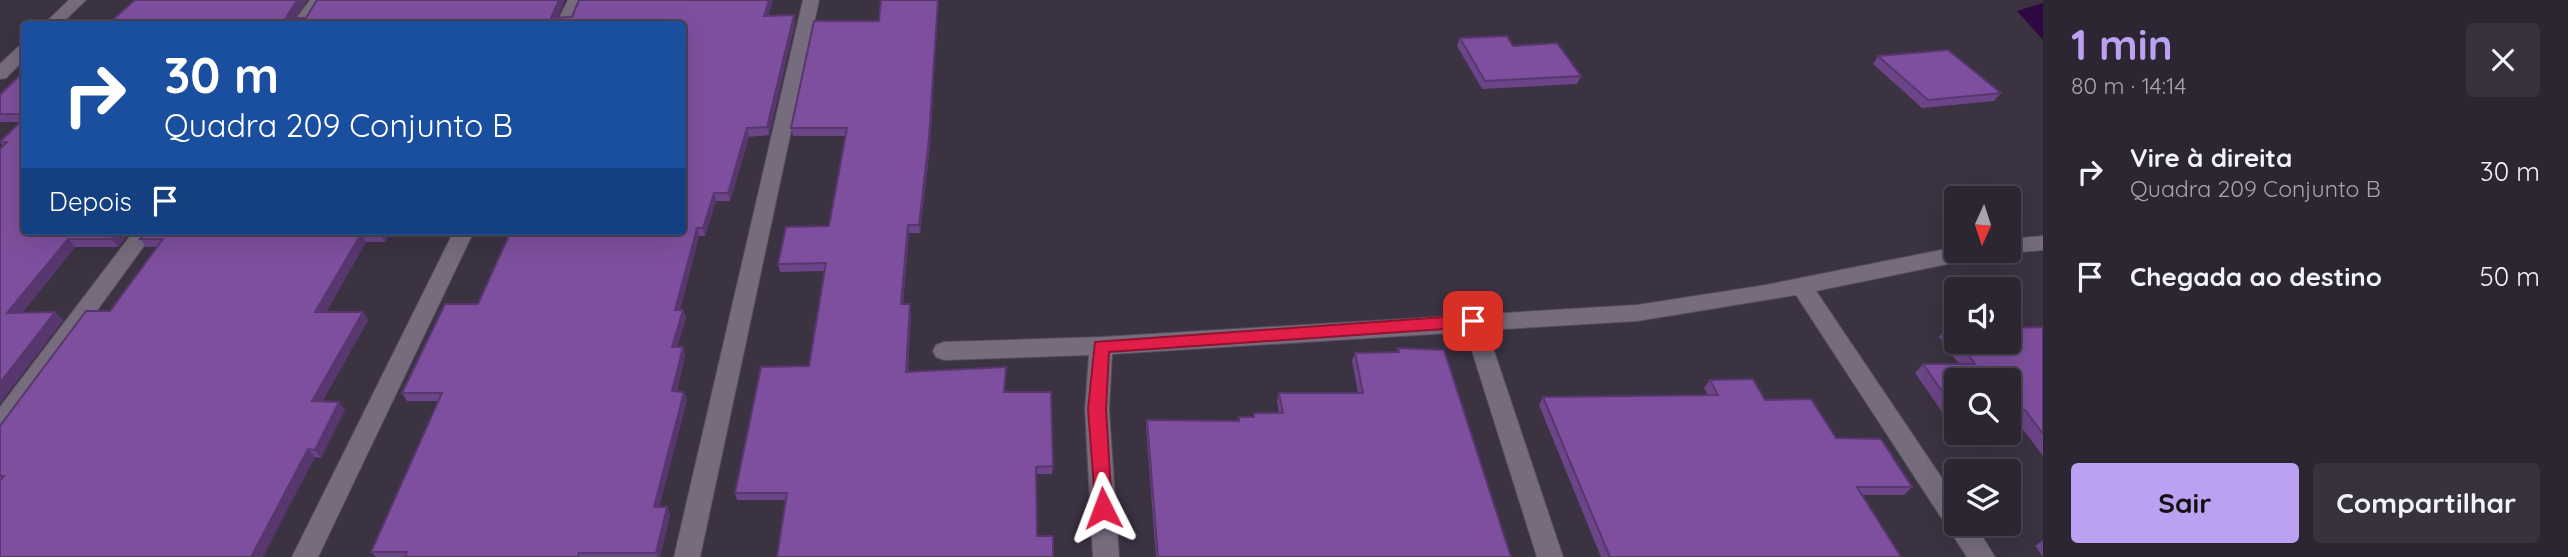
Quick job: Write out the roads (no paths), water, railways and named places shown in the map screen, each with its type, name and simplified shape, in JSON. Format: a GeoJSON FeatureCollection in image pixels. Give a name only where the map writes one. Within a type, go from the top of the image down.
{"type":"FeatureCollection","features":[{"type":"Feature","properties":{"kind":"street"},"geometry":{"type":"LineString","coordinates":[[55,21],[78,0]]}},
{"type":"Feature","properties":{"kind":"street"},"geometry":{"type":"LineString","coordinates":[[302,21],[318,0]]}},
{"type":"Feature","properties":{"kind":"street"},"geometry":{"type":"LineString","coordinates":[[566,21],[576,0]]}},
{"type":"Feature","properties":{"kind":"street"},"geometry":{"type":"LineString","coordinates":[[687,557],[811,0]]}},
{"type":"Feature","properties":{"kind":"street"},"geometry":{"type":"LineString","coordinates":[[0,74],[21,54]]}},
{"type":"Feature","properties":{"kind":"street"},"geometry":{"type":"LineString","coordinates":[[0,425],[142,235]]}},
{"type":"Feature","properties":{"kind":"street"},"geometry":{"type":"LineString","coordinates":[[305,557],[462,235]]}},
{"type":"Feature","properties":{"kind":"street"},"geometry":{"type":"LineString","coordinates":[[2021,245],[2043,243]]}},
{"type":"Feature","properties":{"kind":"street"},"geometry":{"type":"LineString","coordinates":[[944,351],[1101,346],[1637,313],[1715,304],[1800,284],[1944,257]]}},
{"type":"Feature","properties":{"kind":"street"},"geometry":{"type":"LineString","coordinates":[[1800,284],[1944,500]]}},
{"type":"Feature","properties":{"kind":"street"},"geometry":{"type":"LineString","coordinates":[[1473,321],[1550,557]]}},
{"type":"Feature","properties":{"kind":"street"},"geometry":{"type":"LineString","coordinates":[[1101,346],[1097,409],[1106,557]]}},
{"type":"Feature","properties":{"kind":"street"},"geometry":{"type":"LineString","coordinates":[[1968,536],[1982,557]]}}]}
